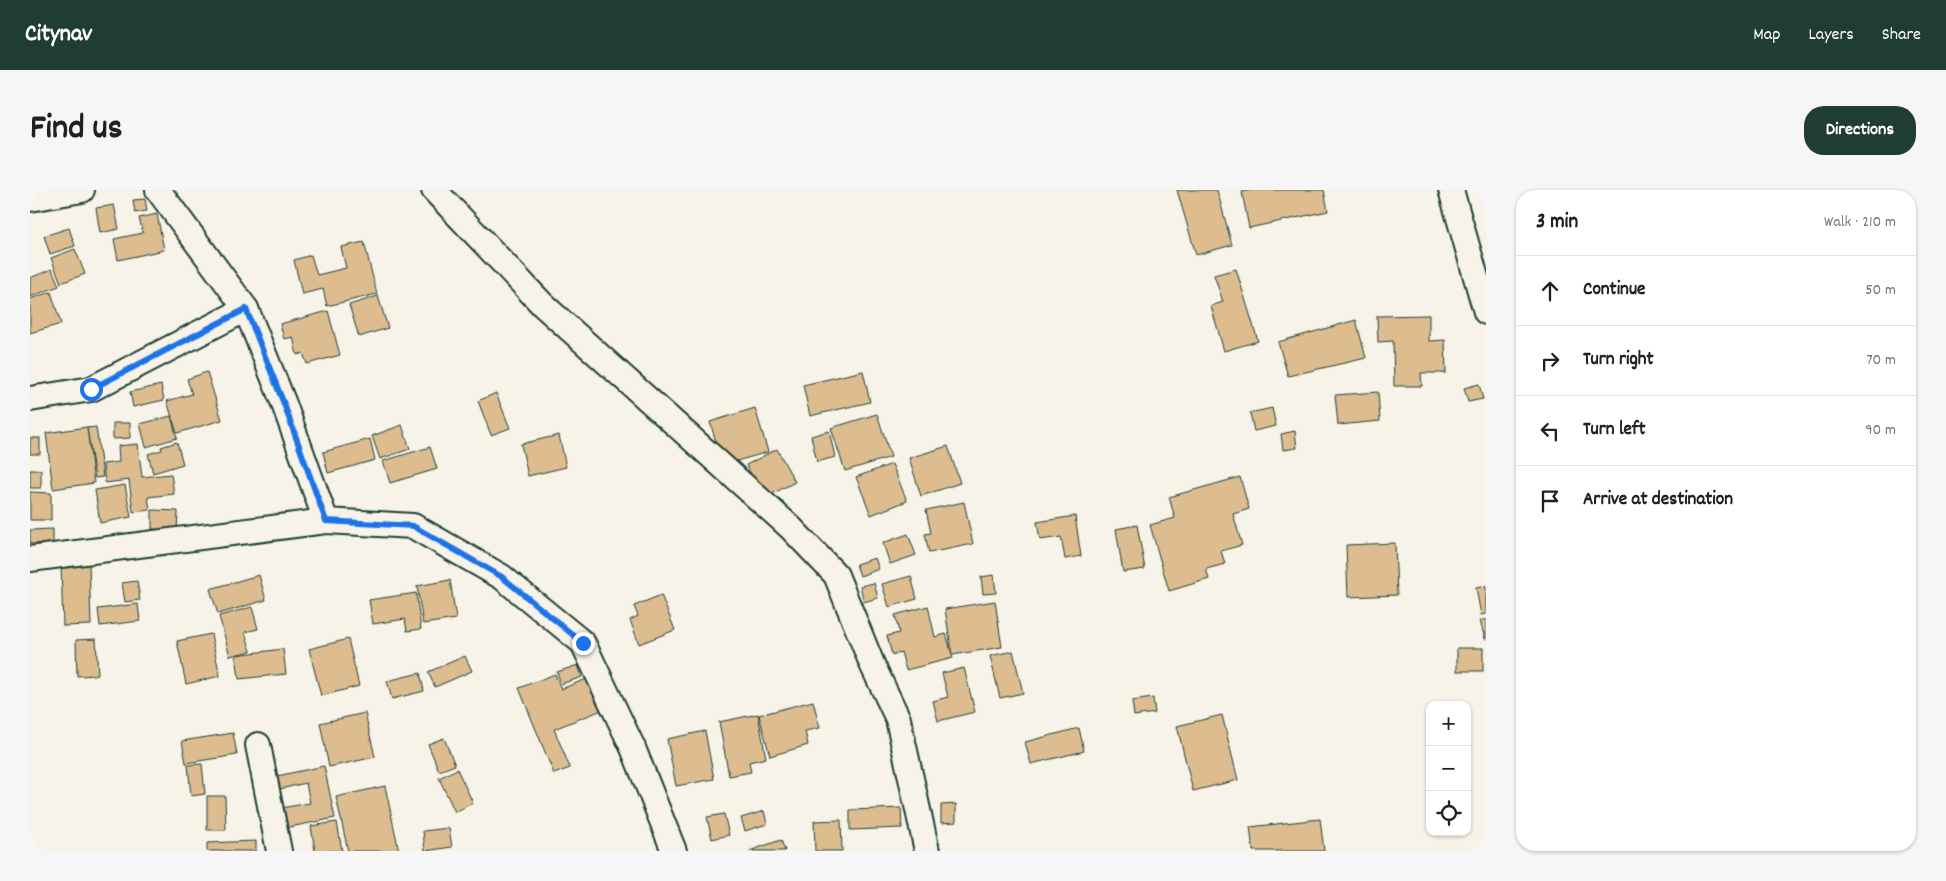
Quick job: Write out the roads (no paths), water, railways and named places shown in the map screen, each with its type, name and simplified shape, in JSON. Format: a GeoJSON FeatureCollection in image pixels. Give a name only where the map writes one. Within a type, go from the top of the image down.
{"type":"FeatureCollection","features":[{"type":"Feature","properties":{"kind":"street"},"geometry":{"type":"LineString","coordinates":[[30,199],[82,190]]}},
{"type":"Feature","properties":{"kind":"street"},"geometry":{"type":"LineString","coordinates":[[158,190],[246,309],[284,404],[326,521]]}},
{"type":"Feature","properties":{"kind":"street"},"geometry":{"type":"LineString","coordinates":[[434,190],[543,305],[790,527],[836,575],[872,664],[898,719],[927,851]]}},
{"type":"Feature","properties":{"kind":"street"},"geometry":{"type":"LineString","coordinates":[[1451,190],[1486,311]]}},
{"type":"Feature","properties":{"kind":"street"},"geometry":{"type":"LineString","coordinates":[[30,399],[91,389],[246,309]]}},
{"type":"Feature","properties":{"kind":"street"},"geometry":{"type":"LineString","coordinates":[[30,559],[326,521],[413,526],[502,577],[583,643],[633,748],[674,851]]}},
{"type":"Feature","properties":{"kind":"street"},"geometry":{"type":"LineString","coordinates":[[258,745],[279,851]]}}]}
